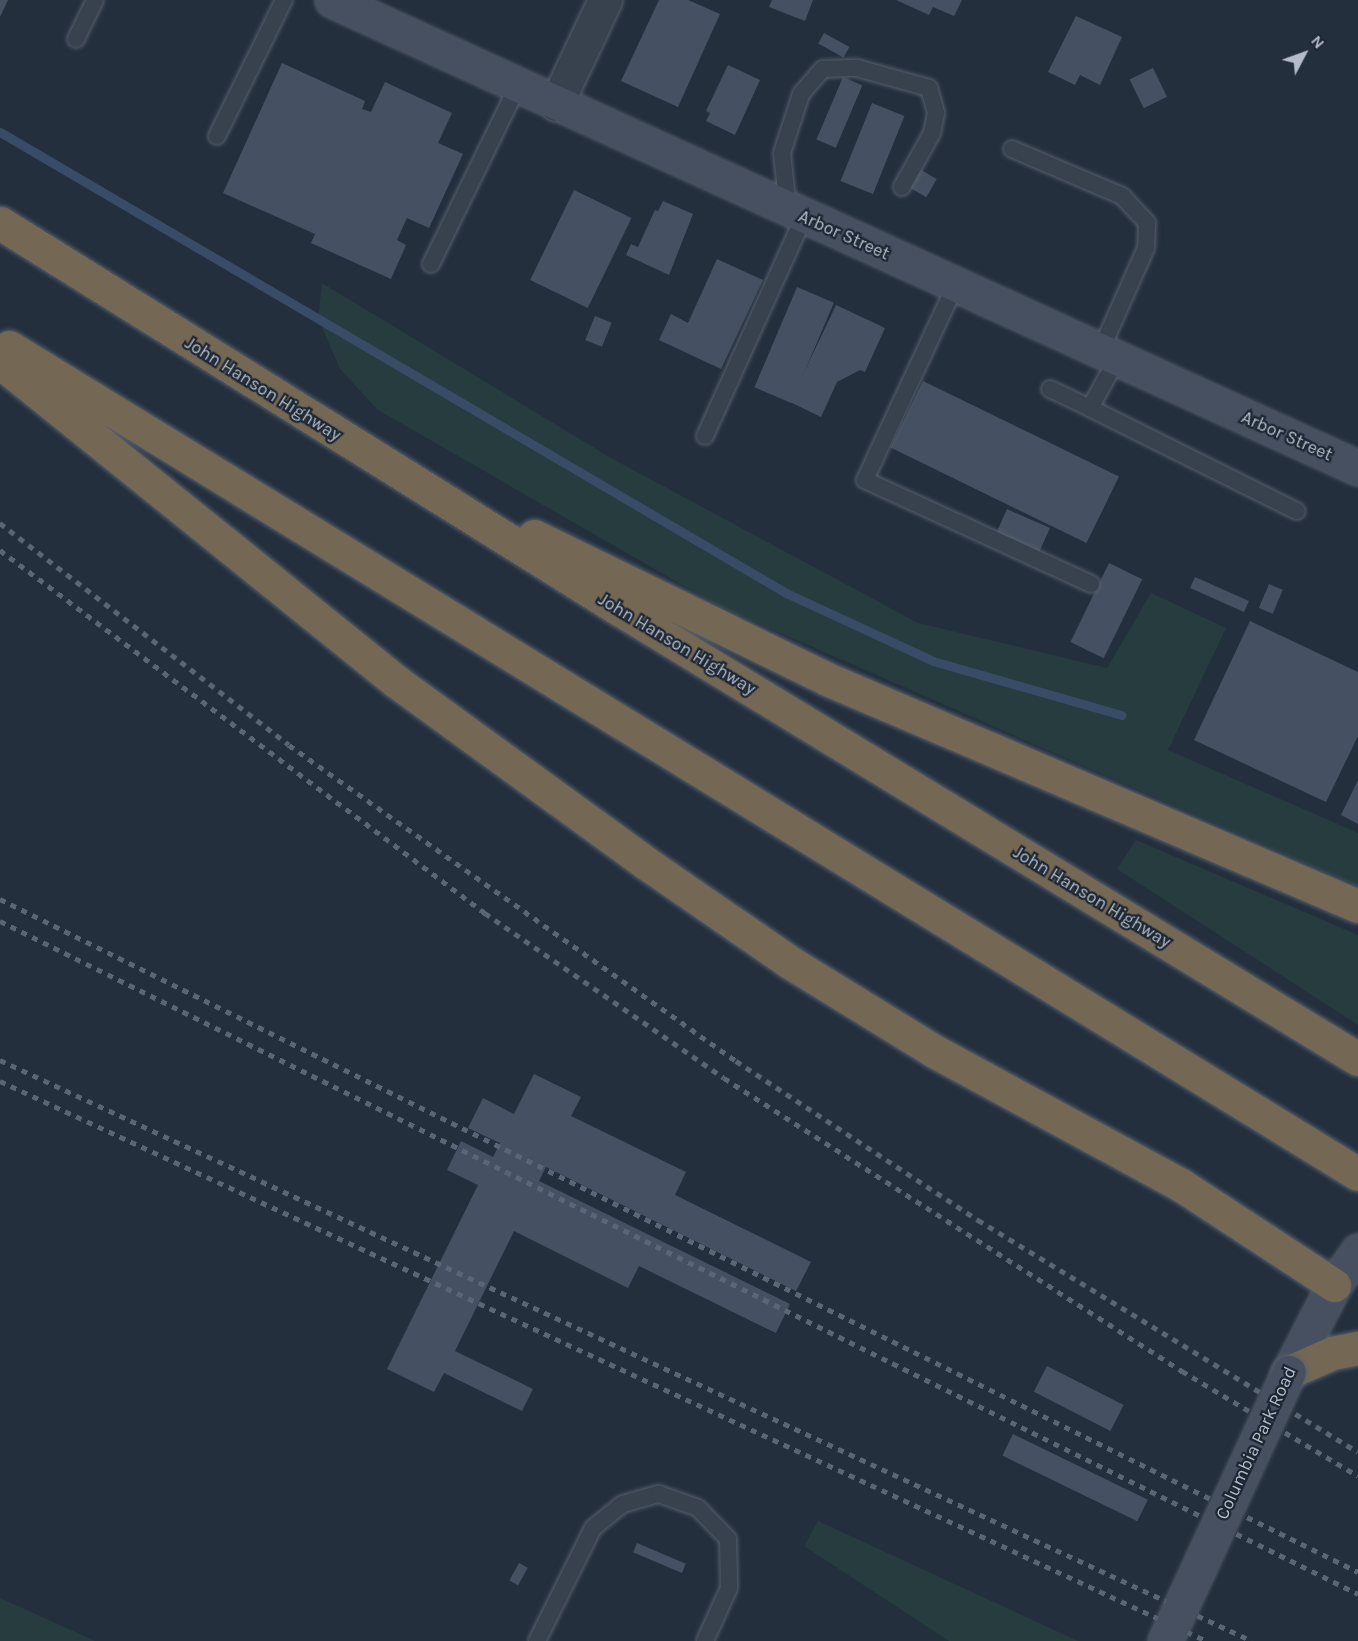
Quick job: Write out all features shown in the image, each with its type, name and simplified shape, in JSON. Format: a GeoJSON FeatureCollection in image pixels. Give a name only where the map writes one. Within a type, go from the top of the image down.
{"type":"FeatureCollection","features":[{"type":"Feature","properties":{"kind":"highway","name":"John Hanson Highway"},"geometry":{"type":"LineString","coordinates":[[0,223],[409,479],[1358,1059]]}},
{"type":"Feature","properties":{"kind":"highway"},"geometry":{"type":"LineString","coordinates":[[0,341],[1358,1174]]}},
{"type":"Feature","properties":{"kind":"highway"},"geometry":{"type":"LineString","coordinates":[[0,362],[397,682],[646,863],[791,963],[924,1045],[1181,1185],[1334,1285]]}},
{"type":"Feature","properties":{"kind":"highway"},"geometry":{"type":"LineString","coordinates":[[409,479],[629,579],[692,616],[827,679],[1358,906]]}},
{"type":"Feature","properties":{"kind":"highway"},"geometry":{"type":"LineString","coordinates":[[1289,1372],[1332,1353],[1358,1348]]}},
{"type":"Feature","properties":{"kind":"main road","name":"Arbor Street"},"geometry":{"type":"LineString","coordinates":[[332,0],[1108,356],[1358,468]]}},
{"type":"Feature","properties":{"kind":"main road","name":"Columbia Park Road"},"geometry":{"type":"LineString","coordinates":[[1166,1641],[1289,1372],[1334,1285],[1358,1251]]}},
{"type":"Feature","properties":{"kind":"street"},"geometry":{"type":"LineString","coordinates":[[556,104],[605,0]]}},
{"type":"Feature","properties":{"kind":"lane"},"geometry":{"type":"LineString","coordinates":[[76,39],[95,0]]}},
{"type":"Feature","properties":{"kind":"lane"},"geometry":{"type":"LineString","coordinates":[[217,136],[284,0]]}},
{"type":"Feature","properties":{"kind":"lane"},"geometry":{"type":"LineString","coordinates":[[705,436],[796,213],[782,153],[801,93],[823,69],[857,68],[929,88],[936,113],[932,133],[902,187]]}},
{"type":"Feature","properties":{"kind":"lane"},"geometry":{"type":"LineString","coordinates":[[431,264],[518,86]]}},
{"type":"Feature","properties":{"kind":"lane"},"geometry":{"type":"LineString","coordinates":[[1012,149],[1122,196],[1147,223],[1146,248],[1090,408]]}},
{"type":"Feature","properties":{"kind":"lane"},"geometry":{"type":"LineString","coordinates":[[955,286],[865,480],[1091,584]]}},
{"type":"Feature","properties":{"kind":"lane"},"geometry":{"type":"LineString","coordinates":[[1050,389],[1297,511]]}},
{"type":"Feature","properties":{"kind":"lane"},"geometry":{"type":"LineString","coordinates":[[537,1641],[593,1528],[623,1504],[659,1494],[698,1508],[728,1539],[729,1588],[705,1641]]}},
{"type":"Feature","properties":{"kind":"green space"},"geometry":{"type":"Polygon","coordinates":[[[322,283],[611,458],[918,623],[1107,668],[1151,593],[1226,628],[1168,750],[1358,833],[1358,886],[719,606],[378,410],[340,369],[318,318],[322,283]]]}},
{"type":"Feature","properties":{"kind":"green space"},"geometry":{"type":"Polygon","coordinates":[[[1136,840],[1358,935],[1358,1025],[1117,869],[1136,840]]]}},
{"type":"Feature","properties":{"kind":"green space"},"geometry":{"type":"Polygon","coordinates":[[[818,1521],[1078,1641],[949,1641],[804,1546],[818,1521]]]}},
{"type":"Feature","properties":{"kind":"green space"},"geometry":{"type":"Polygon","coordinates":[[[0,1598],[95,1641],[0,1641],[0,1598]]]}},
{"type":"Feature","properties":{"kind":"building"},"geometry":{"type":"Polygon","coordinates":[[[0,0],[8,0],[0,17],[0,0]]]}},
{"type":"Feature","properties":{"kind":"building"},"geometry":{"type":"Polygon","coordinates":[[[659,0],[688,0],[720,14],[678,107],[621,81],[659,0]]]}},
{"type":"Feature","properties":{"kind":"building"},"geometry":{"type":"Polygon","coordinates":[[[772,0],[813,0],[805,21],[769,7],[772,0]]]}},
{"type":"Feature","properties":{"kind":"building"},"geometry":{"type":"Polygon","coordinates":[[[896,0],[962,0],[954,16],[933,7],[929,15],[896,0]]]}},
{"type":"Feature","properties":{"kind":"building"},"geometry":{"type":"Polygon","coordinates":[[[1076,16],[1122,37],[1100,85],[1080,75],[1075,85],[1048,72],[1076,16]]]}},
{"type":"Feature","properties":{"kind":"building"},"geometry":{"type":"Polygon","coordinates":[[[824,33],[849,47],[844,58],[818,43],[824,33]]]}},
{"type":"Feature","properties":{"kind":"building"},"geometry":{"type":"Polygon","coordinates":[[[282,63],[365,101],[362,109],[371,112],[385,82],[452,113],[438,143],[463,154],[429,228],[407,218],[397,240],[406,245],[391,279],[311,243],[315,234],[223,193],[282,63]]]}},
{"type":"Feature","properties":{"kind":"building"},"geometry":{"type":"Polygon","coordinates":[[[728,65],[760,80],[735,135],[706,121],[710,113],[706,111],[728,65]]]}},
{"type":"Feature","properties":{"kind":"building"},"geometry":{"type":"Polygon","coordinates":[[[1153,68],[1167,97],[1144,108],[1130,79],[1153,68]]]}},
{"type":"Feature","properties":{"kind":"building"},"geometry":{"type":"Polygon","coordinates":[[[843,77],[862,85],[836,148],[816,140],[843,77]]]}},
{"type":"Feature","properties":{"kind":"building"},"geometry":{"type":"Polygon","coordinates":[[[872,103],[904,116],[873,194],[841,181],[872,103]]]}},
{"type":"Feature","properties":{"kind":"building"},"geometry":{"type":"Polygon","coordinates":[[[916,167],[937,179],[926,197],[906,185],[916,167]]]}},
{"type":"Feature","properties":{"kind":"building"},"geometry":{"type":"Polygon","coordinates":[[[574,190],[632,218],[588,308],[530,280],[574,190]]]}},
{"type":"Feature","properties":{"kind":"building"},"geometry":{"type":"Polygon","coordinates":[[[663,201],[693,214],[669,275],[626,255],[631,244],[638,247],[655,210],[658,211],[663,201]]]}},
{"type":"Feature","properties":{"kind":"building"},"geometry":{"type":"Polygon","coordinates":[[[717,259],[763,280],[721,369],[659,340],[671,314],[688,323],[717,259]]]}},
{"type":"Feature","properties":{"kind":"building"},"geometry":{"type":"Polygon","coordinates":[[[797,287],[834,303],[791,403],[754,387],[797,287]]]}},
{"type":"Feature","properties":{"kind":"building"},"geometry":{"type":"Polygon","coordinates":[[[836,305],[885,328],[865,372],[860,370],[837,382],[821,417],[790,402],[836,305]]]}},
{"type":"Feature","properties":{"kind":"building"},"geometry":{"type":"Polygon","coordinates":[[[595,316],[612,323],[602,347],[585,340],[595,316]]]}},
{"type":"Feature","properties":{"kind":"building"},"geometry":{"type":"Polygon","coordinates":[[[923,381],[1119,477],[1086,543],[891,448],[923,381]]]}},
{"type":"Feature","properties":{"kind":"building"},"geometry":{"type":"Polygon","coordinates":[[[1007,509],[1050,528],[1037,557],[994,538],[1007,509]]]}},
{"type":"Feature","properties":{"kind":"building"},"geometry":{"type":"Polygon","coordinates":[[[1109,563],[1142,579],[1104,658],[1070,642],[1109,563]]]}},
{"type":"Feature","properties":{"kind":"building"},"geometry":{"type":"Polygon","coordinates":[[[1195,577],[1249,601],[1244,612],[1190,588],[1195,577]]]}},
{"type":"Feature","properties":{"kind":"building"},"geometry":{"type":"Polygon","coordinates":[[[1269,584],[1283,590],[1273,614],[1259,608],[1269,584]]]}},
{"type":"Feature","properties":{"kind":"building"},"geometry":{"type":"Polygon","coordinates":[[[1250,621],[1358,672],[1358,736],[1326,802],[1194,740],[1250,621]]]}},
{"type":"Feature","properties":{"kind":"building"},"geometry":{"type":"Polygon","coordinates":[[[1358,780],[1358,824],[1341,815],[1358,780]]]}},
{"type":"Feature","properties":{"kind":"building"},"geometry":{"type":"Polygon","coordinates":[[[534,1074],[581,1097],[571,1116],[686,1172],[675,1195],[811,1262],[796,1291],[546,1167],[539,1181],[790,1304],[776,1333],[639,1266],[628,1288],[514,1231],[455,1351],[533,1389],[522,1411],[444,1373],[434,1392],[387,1369],[478,1185],[447,1170],[461,1141],[493,1157],[500,1143],[468,1128],[483,1098],[514,1114],[534,1074]]]}},
{"type":"Feature","properties":{"kind":"building"},"geometry":{"type":"Polygon","coordinates":[[[1047,1366],[1124,1405],[1110,1431],[1034,1392],[1047,1366]]]}},
{"type":"Feature","properties":{"kind":"building"},"geometry":{"type":"Polygon","coordinates":[[[1013,1434],[1148,1500],[1137,1521],[1002,1456],[1013,1434]]]}},
{"type":"Feature","properties":{"kind":"building"},"geometry":{"type":"Polygon","coordinates":[[[637,1543],[686,1564],[682,1573],[633,1552],[637,1543]]]}},
{"type":"Feature","properties":{"kind":"building"},"geometry":{"type":"Polygon","coordinates":[[[519,1563],[528,1568],[518,1585],[509,1580],[519,1563]]]}},
{"type":"Feature","properties":{"kind":"waterway"},"geometry":{"type":"LineString","coordinates":[[0,132],[786,593],[933,661],[1121,715]]}},
{"type":"Feature","properties":{"kind":"railway"},"geometry":{"type":"LineString","coordinates":[[0,523],[289,745],[736,1061],[978,1220],[1358,1452]]}},
{"type":"Feature","properties":{"kind":"railway"},"geometry":{"type":"LineString","coordinates":[[0,550],[485,913],[724,1078],[1182,1371],[1358,1476]]}},
{"type":"Feature","properties":{"kind":"railway"},"geometry":{"type":"LineString","coordinates":[[0,899],[1358,1572]]}},
{"type":"Feature","properties":{"kind":"railway"},"geometry":{"type":"LineString","coordinates":[[0,921],[1358,1594]]}},
{"type":"Feature","properties":{"kind":"railway"},"geometry":{"type":"LineString","coordinates":[[0,1060],[1252,1641]]}},
{"type":"Feature","properties":{"kind":"railway"},"geometry":{"type":"LineString","coordinates":[[0,1081],[1207,1641]]}}]}
